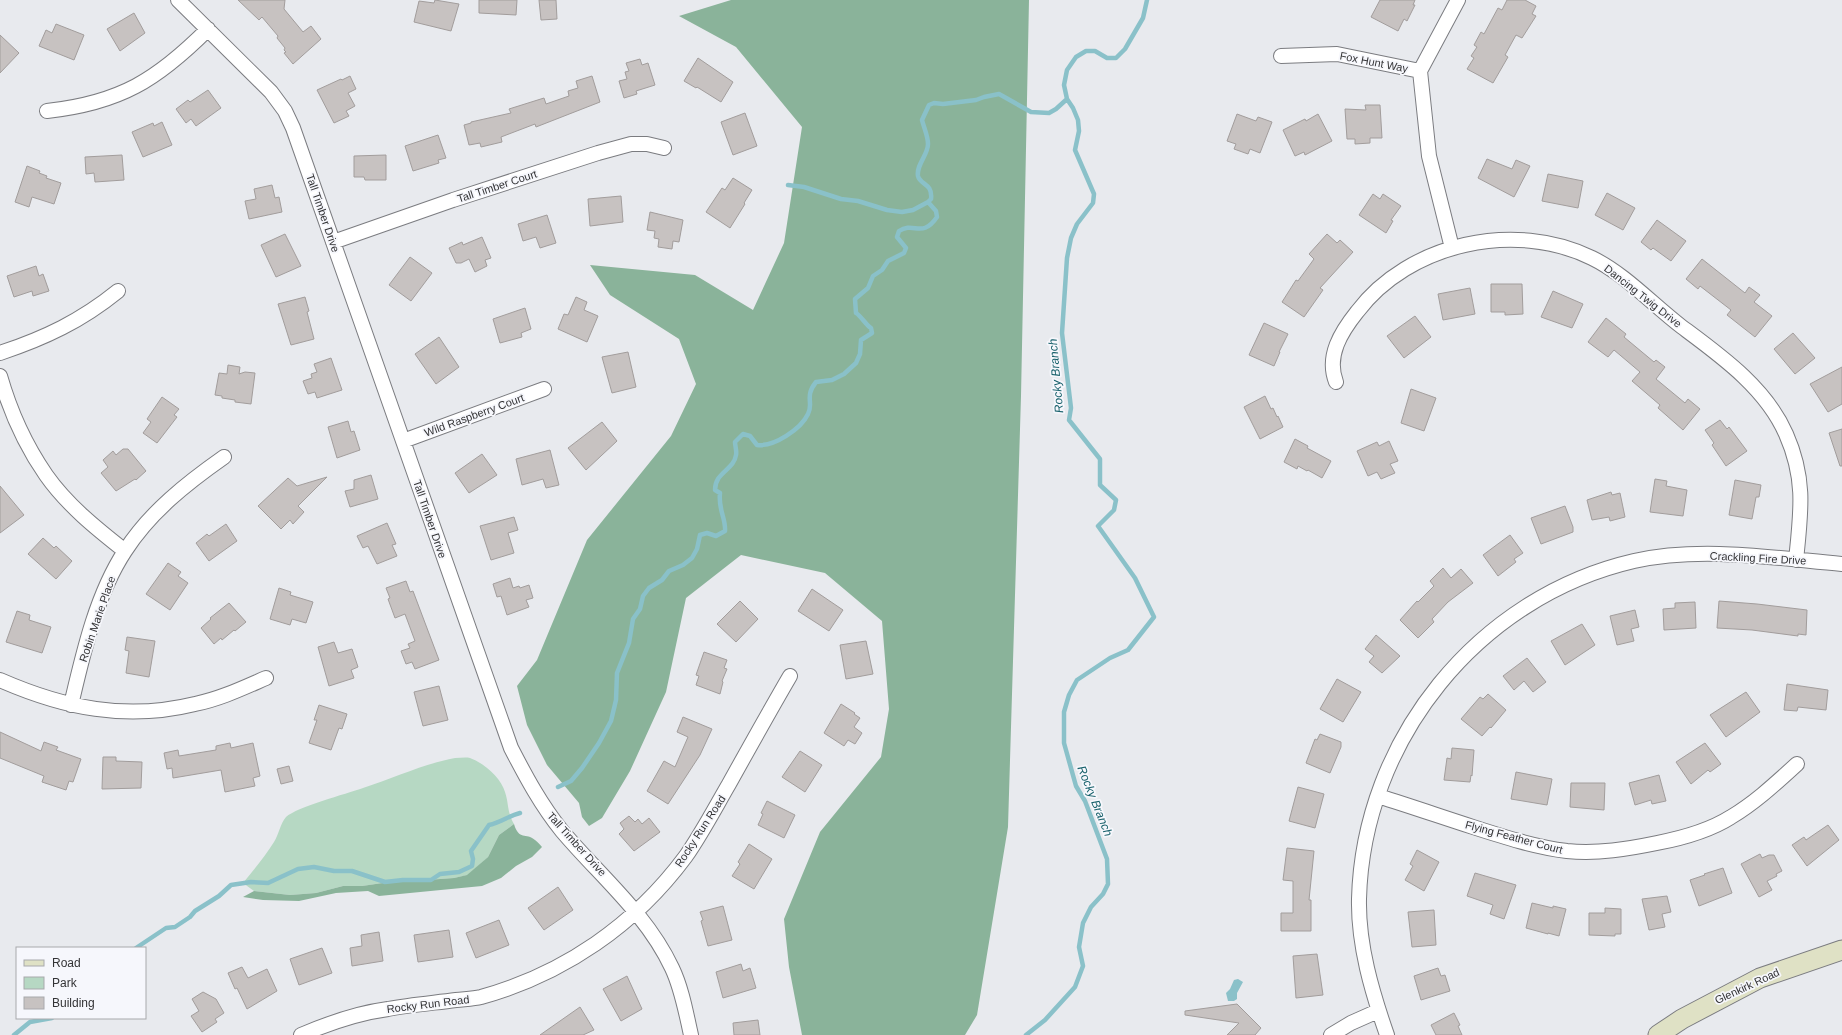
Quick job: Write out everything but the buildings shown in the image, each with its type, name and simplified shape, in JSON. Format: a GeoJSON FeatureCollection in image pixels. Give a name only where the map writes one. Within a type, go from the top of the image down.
{"type":"FeatureCollection","features":[{"type":"Feature","properties":{"kind":"street","name":"Tall Timber Drive"},"geometry":{"type":"LineString","coordinates":[[178,0],[271,92],[285,111],[293,128],[511,748],[520,767],[546,809],[563,831],[612,883],[636,912],[657,942],[672,968],[684,1002],[691,1035]]}},
{"type":"Feature","properties":{"kind":"street"},"geometry":{"type":"LineString","coordinates":[[1452,248],[1429,156],[1420,71],[1458,0]]}},
{"type":"Feature","properties":{"kind":"street"},"geometry":{"type":"LineString","coordinates":[[47,111],[89,105],[115,97],[137,86],[185,52],[208,29]]}},
{"type":"Feature","properties":{"kind":"street","name":"Fox Hunt Way"},"geometry":{"type":"LineString","coordinates":[[1281,56],[1337,54],[1420,71]]}},
{"type":"Feature","properties":{"kind":"street","name":"Tall Timber Court"},"geometry":{"type":"LineString","coordinates":[[333,242],[453,200],[598,153],[631,144],[647,144],[664,148]]}},
{"type":"Feature","properties":{"kind":"street","name":"Dancing Twig Drive"},"geometry":{"type":"LineString","coordinates":[[1336,382],[1332,366],[1333,354],[1348,323],[1364,302],[1382,284],[1402,269],[1427,257],[1452,248],[1498,240],[1526,240],[1551,244],[1575,251],[1594,259],[1615,272],[1658,308],[1719,354],[1740,373],[1770,407],[1786,432],[1795,455],[1800,480],[1802,500],[1796,560]]}},
{"type":"Feature","properties":{"kind":"street"},"geometry":{"type":"LineString","coordinates":[[0,353],[37,340],[68,326],[98,308],[118,291]]}},
{"type":"Feature","properties":{"kind":"street"},"geometry":{"type":"LineString","coordinates":[[0,376],[18,425],[47,476],[66,498],[97,528],[125,551]]}},
{"type":"Feature","properties":{"kind":"street","name":"Wild Raspberry Court"},"geometry":{"type":"LineString","coordinates":[[403,441],[544,389]]}},
{"type":"Feature","properties":{"kind":"street","name":"Robin Marie Place"},"geometry":{"type":"LineString","coordinates":[[71,705],[82,657],[98,610],[114,572],[125,551],[159,510],[180,490],[224,457]]}},
{"type":"Feature","properties":{"kind":"street","name":"Crackling Fire Drive"},"geometry":{"type":"LineString","coordinates":[[1387,1035],[1378,1011],[1370,981],[1361,933],[1359,901],[1361,869],[1365,844],[1378,796],[1394,756],[1414,718],[1442,680],[1468,652],[1509,617],[1535,601],[1570,584],[1605,570],[1635,561],[1677,556],[1719,554],[1842,564]]}},
{"type":"Feature","properties":{"kind":"street","name":"Rocky Run Road"},"geometry":{"type":"LineString","coordinates":[[301,1035],[354,1016],[388,1009],[480,998],[521,984],[554,970],[586,952],[636,912],[662,885],[686,856],[706,825],[790,676]]}},
{"type":"Feature","properties":{"kind":"street"},"geometry":{"type":"LineString","coordinates":[[0,680],[30,693],[71,705],[100,710],[133,712],[159,711],[196,704],[228,694],[266,678]]}},
{"type":"Feature","properties":{"kind":"street","name":"Flying Feather Court"},"geometry":{"type":"LineString","coordinates":[[1378,796],[1503,836],[1544,847],[1568,851],[1598,852],[1628,849],[1679,839],[1706,830],[1730,818],[1754,802],[1797,764]]}},
{"type":"Feature","properties":{"kind":"street","name":"Glenkirk Road"},"geometry":{"type":"LineString","coordinates":[[1658,1035],[1682,1018],[1760,978],[1842,950]]}},
{"type":"Feature","properties":{"kind":"street"},"geometry":{"type":"LineString","coordinates":[[1331,1035],[1351,1023],[1378,1011]]}},
{"type":"Feature","properties":{"kind":"green space"},"geometry":{"type":"Polygon","coordinates":[[[731,0],[1029,0],[1021,396],[1008,827],[977,1015],[965,1035],[802,1035],[789,967],[784,919],[820,832],[881,757],[889,709],[882,621],[825,573],[741,555],[686,598],[666,692],[630,771],[602,818],[589,826],[582,817],[579,803],[547,765],[527,725],[517,686],[537,660],[587,540],[671,436],[696,384],[679,339],[610,295],[590,265],[695,275],[753,310],[784,243],[802,127],[736,47],[679,16],[731,0]]]}},
{"type":"Feature","properties":{"kind":"green space"},"geometry":{"type":"Polygon","coordinates":[[[455,758],[468,758],[475,760],[481,763],[496,776],[505,792],[510,816],[514,824],[499,835],[488,857],[468,875],[454,878],[413,881],[403,880],[362,886],[343,886],[316,893],[290,895],[254,891],[243,883],[274,842],[286,817],[292,813],[420,767],[455,758]]]}},
{"type":"Feature","properties":{"kind":"green space"},"geometry":{"type":"Polygon","coordinates":[[[514,824],[518,833],[532,838],[542,847],[532,857],[516,866],[501,878],[482,886],[379,896],[368,891],[336,893],[299,901],[263,900],[243,897],[254,891],[290,895],[316,893],[343,886],[362,886],[403,880],[413,881],[454,878],[467,875],[488,857],[499,835],[514,824]]]}},
{"type":"Feature","properties":{"kind":"water"},"geometry":{"type":"Polygon","coordinates":[[[1238,979],[1243,982],[1237,993],[1237,999],[1234,1001],[1228,1001],[1226,993],[1230,989],[1234,980],[1238,979]]]}},
{"type":"Feature","properties":{"kind":"waterway","name":"Rocky Branch"},"geometry":{"type":"LineString","coordinates":[[1026,1035],[1045,1020],[1075,987],[1083,966],[1079,947],[1083,923],[1091,907],[1103,894],[1108,884],[1107,859],[1085,801],[1076,786],[1064,743],[1064,712],[1069,695],[1077,680],[1110,658],[1128,650],[1154,617],[1135,578],[1098,526],[1114,510],[1116,500],[1100,485],[1100,459],[1069,420],[1071,408],[1062,333],[1067,258],[1071,238],[1077,224],[1093,203],[1094,194],[1075,150],[1079,131],[1078,120],[1067,99],[1064,85],[1067,70],[1076,57],[1086,51],[1095,51],[1107,58],[1116,58],[1125,49],[1143,18],[1147,0]]}},
{"type":"Feature","properties":{"kind":"waterway"},"geometry":{"type":"LineString","coordinates":[[558,787],[571,781],[582,768],[599,743],[611,721],[616,700],[617,673],[629,643],[633,619],[640,609],[643,596],[649,588],[662,580],[669,571],[683,565],[692,558],[697,549],[700,535],[707,533],[716,536],[725,531],[720,504],[720,493],[715,490],[718,479],[735,460],[735,442],[743,434],[750,436],[757,445],[771,443],[786,436],[793,431],[808,414],[810,410],[810,396],[812,387],[816,382],[832,380],[844,374],[856,363],[860,354],[861,340],[872,333],[871,328],[856,313],[855,299],[868,288],[873,276],[882,270],[888,261],[904,253],[906,248],[897,237],[899,231],[904,228],[927,227],[932,224],[937,217],[936,211],[928,202],[931,199],[930,190],[918,176],[919,168],[928,144],[922,120],[929,105],[934,103],[943,104],[976,100],[999,94],[1031,112],[1049,113],[1067,99]]}},
{"type":"Feature","properties":{"kind":"waterway"},"geometry":{"type":"LineString","coordinates":[[788,185],[804,187],[841,199],[858,201],[887,210],[902,212],[913,210],[928,202]]}},
{"type":"Feature","properties":{"kind":"waterway"},"geometry":{"type":"LineString","coordinates":[[138,947],[166,928],[175,927],[190,917],[195,911],[219,896],[231,885],[251,882],[268,883],[298,869],[314,867],[334,871],[352,871],[385,882],[403,880],[431,880],[440,874],[459,872],[472,866],[473,859],[471,851],[489,825],[520,813]]}},
{"type":"Feature","properties":{"kind":"waterway"},"geometry":{"type":"LineString","coordinates":[[14,1035],[30,1022],[46,1019]]}}]}
